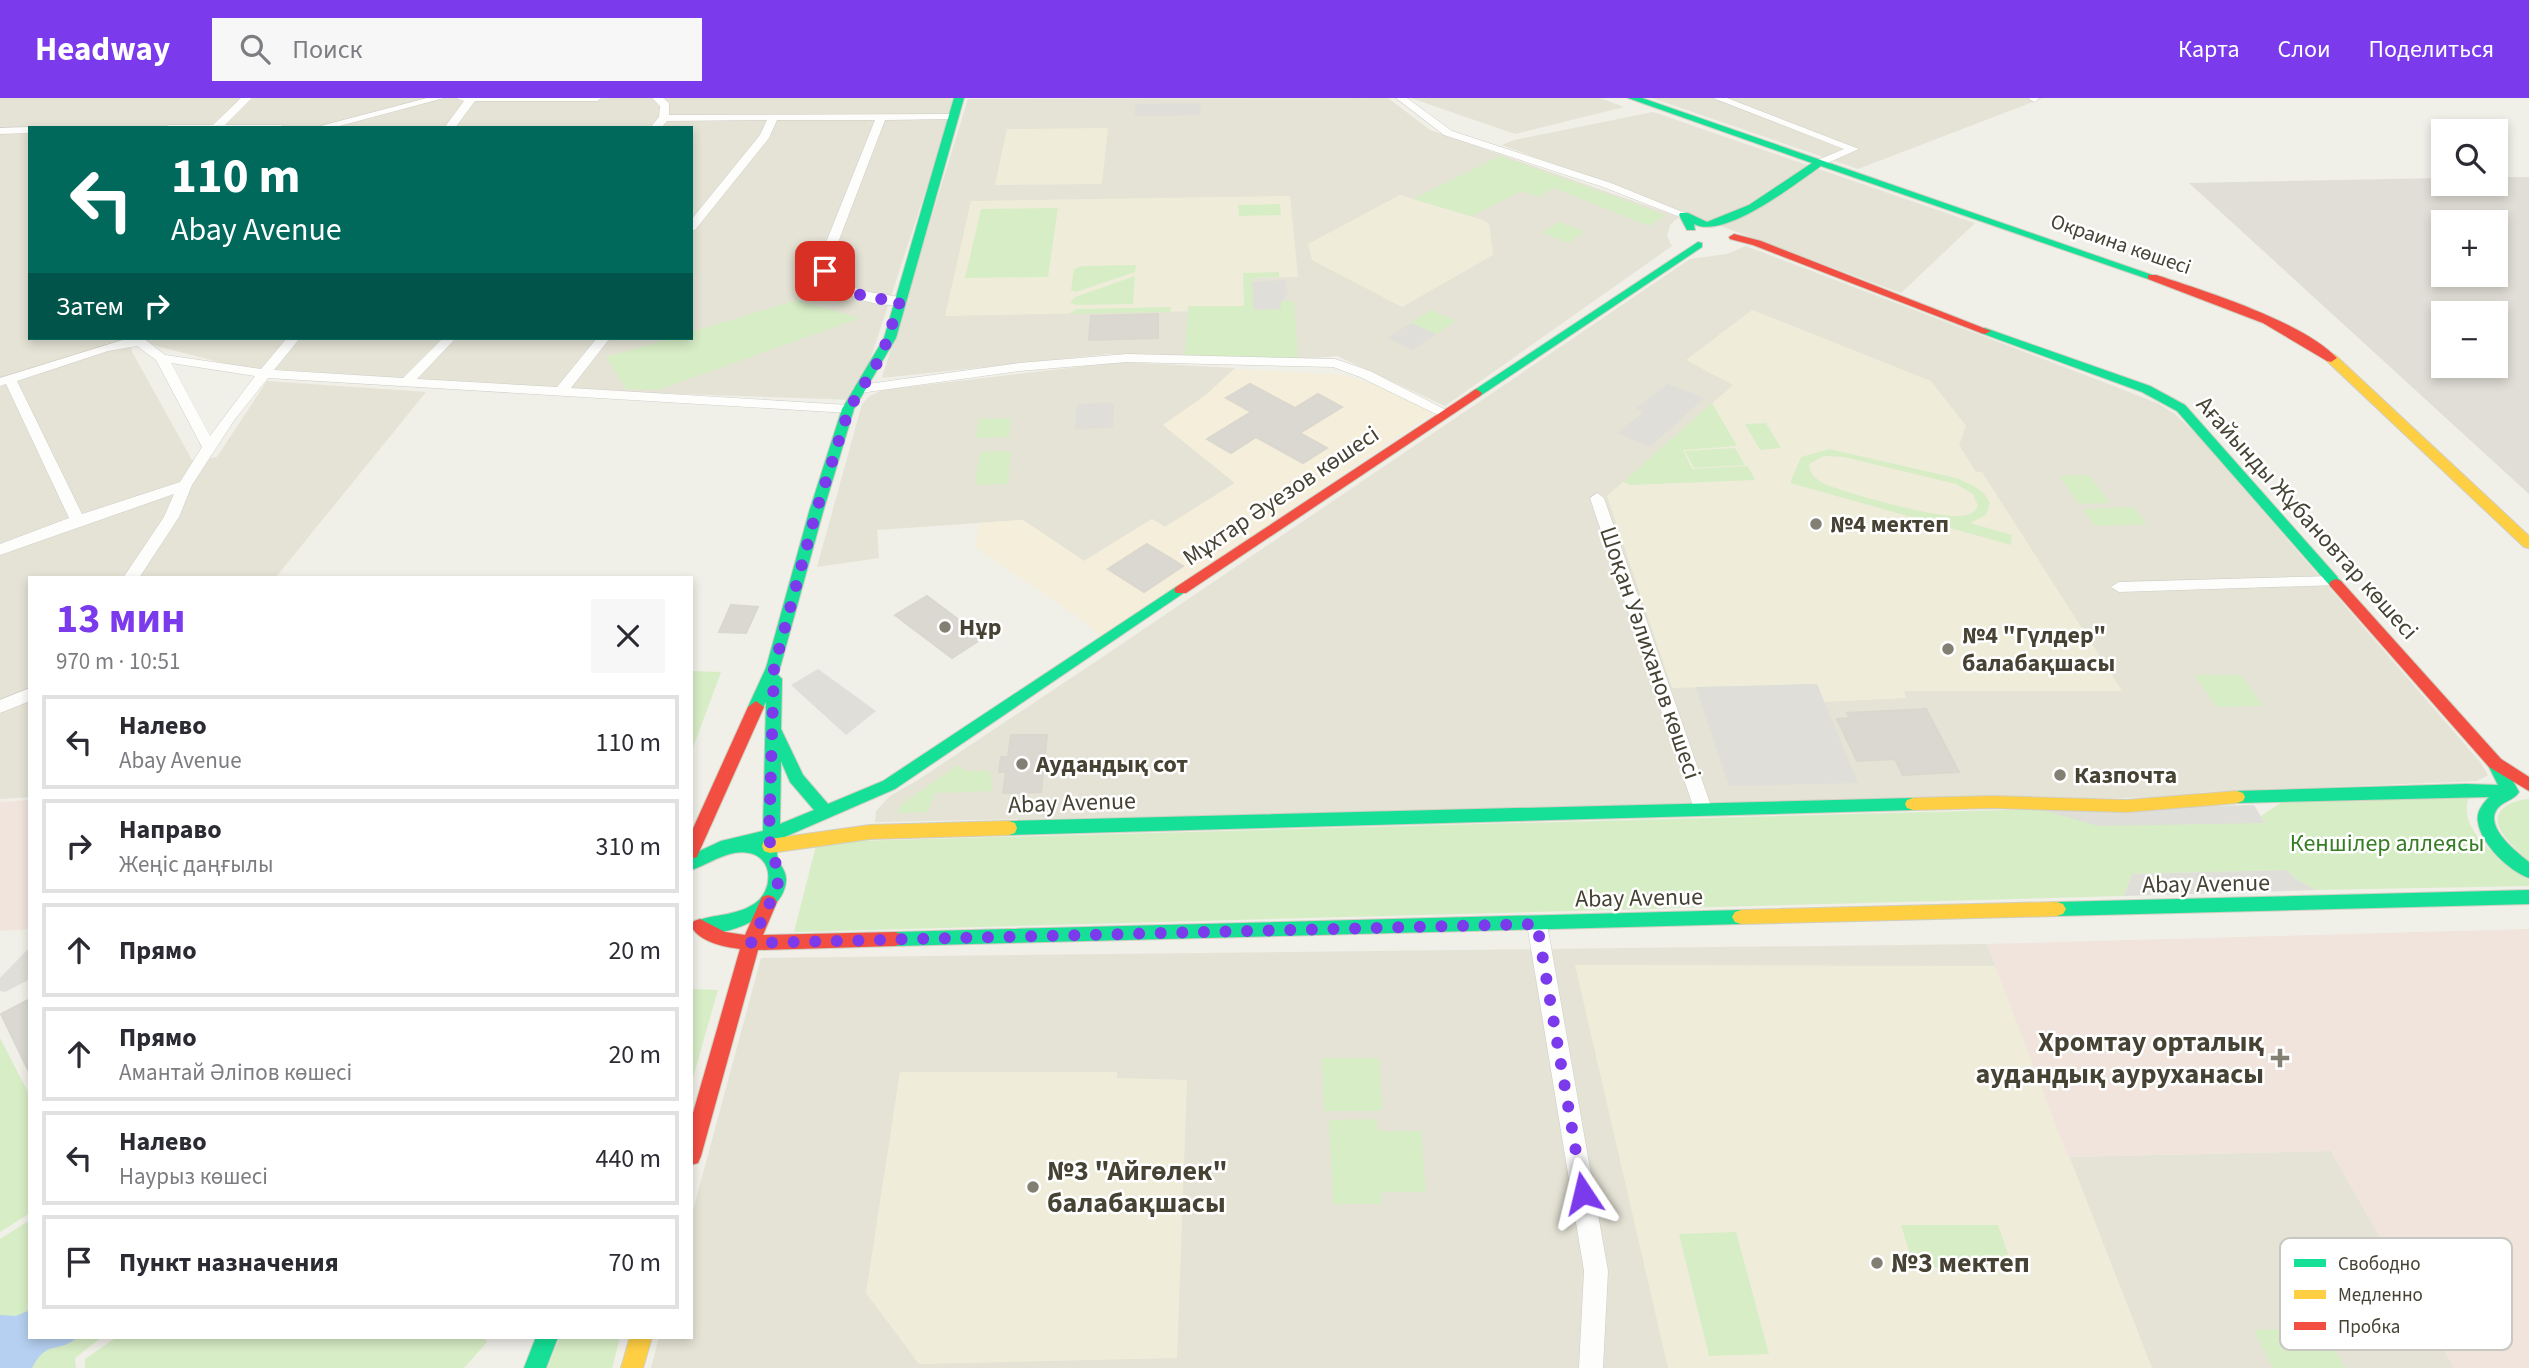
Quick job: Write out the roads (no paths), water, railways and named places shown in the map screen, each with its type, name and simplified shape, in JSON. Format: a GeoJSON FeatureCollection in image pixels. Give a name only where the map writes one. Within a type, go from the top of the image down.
{"type":"FeatureCollection","features":[{"type":"Feature","properties":{"kind":"street"},"geometry":{"type":"LineString","coordinates":[[218,126],[247,98]]}},
{"type":"Feature","properties":{"kind":"street"},"geometry":{"type":"LineString","coordinates":[[326,126],[439,98]]}},
{"type":"Feature","properties":{"kind":"street"},"geometry":{"type":"LineString","coordinates":[[450,126],[466,99],[597,98]]}},
{"type":"Feature","properties":{"kind":"street"},"geometry":{"type":"LineString","coordinates":[[657,98],[665,105],[664,118],[657,126]]}},
{"type":"Feature","properties":{"kind":"street"},"geometry":{"type":"LineString","coordinates":[[693,848],[774,668],[816,512],[849,409],[882,355],[959,98]]}},
{"type":"Feature","properties":{"kind":"street","name":"Ағайынды Жұбановтар көшесі"},"geometry":{"type":"LineString","coordinates":[[1401,98],[1448,133],[1607,185],[1713,231],[1756,243],[1952,319],[2146,389],[2181,408],[2496,763]]}},
{"type":"Feature","properties":{"kind":"street","name":"Окраина көшесі"},"geometry":{"type":"LineString","coordinates":[[1633,98],[2199,293],[2261,317],[2298,336],[2336,362],[2529,544]]}},
{"type":"Feature","properties":{"kind":"street"},"geometry":{"type":"LineString","coordinates":[[1713,231],[1819,163],[1854,149],[1718,98]]}},
{"type":"Feature","properties":{"kind":"street"},"geometry":{"type":"LineString","coordinates":[[664,118],[954,116]]}},
{"type":"Feature","properties":{"kind":"street"},"geometry":{"type":"LineString","coordinates":[[881,117],[833,240],[825,271],[833,282],[848,291],[900,301]]}},
{"type":"Feature","properties":{"kind":"street"},"geometry":{"type":"LineString","coordinates":[[693,226],[765,136],[773,118]]}},
{"type":"Feature","properties":{"kind":"street"},"geometry":{"type":"LineString","coordinates":[[0,131],[28,130]]}},
{"type":"Feature","properties":{"kind":"street","name":"Мұхтар Әуезов көшесі"},"geometry":{"type":"LineString","coordinates":[[693,1149],[751,943],[772,896],[794,857],[809,841],[867,805],[889,785],[1698,245],[1687,235],[1713,231]]}},
{"type":"Feature","properties":{"kind":"street"},"geometry":{"type":"LineString","coordinates":[[78,520],[5,380],[134,340]]}},
{"type":"Feature","properties":{"kind":"street"},"geometry":{"type":"LineString","coordinates":[[139,340],[161,358],[209,447]]}},
{"type":"Feature","properties":{"kind":"street"},"geometry":{"type":"LineString","coordinates":[[132,576],[171,517],[185,485],[209,447],[254,385],[267,374],[292,340]]}},
{"type":"Feature","properties":{"kind":"street"},"geometry":{"type":"LineString","coordinates":[[405,384],[448,340]]}},
{"type":"Feature","properties":{"kind":"street"},"geometry":{"type":"LineString","coordinates":[[560,393],[602,340]]}},
{"type":"Feature","properties":{"kind":"street"},"geometry":{"type":"LineString","coordinates":[[161,358],[267,374],[849,409]]}},
{"type":"Feature","properties":{"kind":"street"},"geometry":{"type":"LineString","coordinates":[[860,389],[1018,367],[1127,358],[1335,363],[1365,374],[1446,413]]}},
{"type":"Feature","properties":{"kind":"street"},"geometry":{"type":"LineString","coordinates":[[0,551],[78,520],[185,485]]}},
{"type":"Feature","properties":{"kind":"street","name":"Шоқан Уәлиханов көшесі"},"geometry":{"type":"LineString","coordinates":[[1597,498],[1703,809]]}},
{"type":"Feature","properties":{"kind":"street"},"geometry":{"type":"LineString","coordinates":[[2119,587],[2333,581]]}},
{"type":"Feature","properties":{"kind":"street"},"geometry":{"type":"LineString","coordinates":[[696,924],[729,925],[757,912],[772,896],[779,878],[771,846],[774,668]]}},
{"type":"Feature","properties":{"kind":"street"},"geometry":{"type":"LineString","coordinates":[[0,707],[28,695]]}},
{"type":"Feature","properties":{"kind":"street"},"geometry":{"type":"LineString","coordinates":[[773,727],[796,778],[825,812]]}},
{"type":"Feature","properties":{"kind":"street"},"geometry":{"type":"LineString","coordinates":[[2496,763],[2529,785]]}},
{"type":"Feature","properties":{"kind":"street"},"geometry":{"type":"LineString","coordinates":[[2496,763],[2509,792],[2490,801],[2485,818],[2494,840],[2504,852],[2529,871]]}},
{"type":"Feature","properties":{"kind":"street","name":"Мұхтар Әуезов көшесі"},"geometry":{"type":"LineString","coordinates":[[771,846],[825,812],[889,785]]}},
{"type":"Feature","properties":{"kind":"street","name":"Abay Avenue"},"geometry":{"type":"LineString","coordinates":[[771,846],[870,832],[2025,801],[2069,806],[2189,803],[2240,796],[2466,790],[2529,792]]}},
{"type":"Feature","properties":{"kind":"street"},"geometry":{"type":"LineString","coordinates":[[867,805],[870,832]]}},
{"type":"Feature","properties":{"kind":"street"},"geometry":{"type":"LineString","coordinates":[[693,862],[702,855],[727,846],[771,846]]}},
{"type":"Feature","properties":{"kind":"street","name":"Abay Avenue"},"geometry":{"type":"LineString","coordinates":[[696,924],[722,939],[751,943],[2529,897]]}},
{"type":"Feature","properties":{"kind":"street"},"geometry":{"type":"LineString","coordinates":[[1537,924],[1596,1271],[1591,1368]]}},
{"type":"Feature","properties":{"kind":"street"},"geometry":{"type":"LineString","coordinates":[[535,1368],[546,1339]]}},
{"type":"Feature","properties":{"kind":"street"},"geometry":{"type":"LineString","coordinates":[[632,1368],[639,1339]]}},
{"type":"Feature","properties":{"kind":"water"},"geometry":{"type":"Polygon","coordinates":[[[28,1311],[28,1339],[75,1339],[43,1353],[32,1368],[0,1368],[0,1315],[16,1316],[28,1311]]]}},
{"type":"Feature","properties":{"kind":"place","name":"№4 мектеп"},"geometry":{"type":"Point","coordinates":[1816,524]}},
{"type":"Feature","properties":{"kind":"place","name":"Нұр"},"geometry":{"type":"Point","coordinates":[945,627]}},
{"type":"Feature","properties":{"kind":"place","name":"№4 \"Гүлдер\" балабақшасы"},"geometry":{"type":"Point","coordinates":[1948,649]}},
{"type":"Feature","properties":{"kind":"place","name":"Аудандық сот"},"geometry":{"type":"Point","coordinates":[1022,764]}},
{"type":"Feature","properties":{"kind":"place","name":"Казпочта"},"geometry":{"type":"Point","coordinates":[2060,775]}},
{"type":"Feature","properties":{"kind":"place","name":"Хромтау орталық аудандық ауруханасы"},"geometry":{"type":"Point","coordinates":[2280,1058]}},
{"type":"Feature","properties":{"kind":"place","name":"№3 \"Айгөлек\" балабақшасы"},"geometry":{"type":"Point","coordinates":[1033,1187]}},
{"type":"Feature","properties":{"kind":"place","name":"№3 мектеп"},"geometry":{"type":"Point","coordinates":[1877,1263]}},
{"type":"Feature","properties":{"kind":"park label","name":"Кеншілер аллеясы"},"geometry":{"type":"Point","coordinates":[2387,843]}}]}
